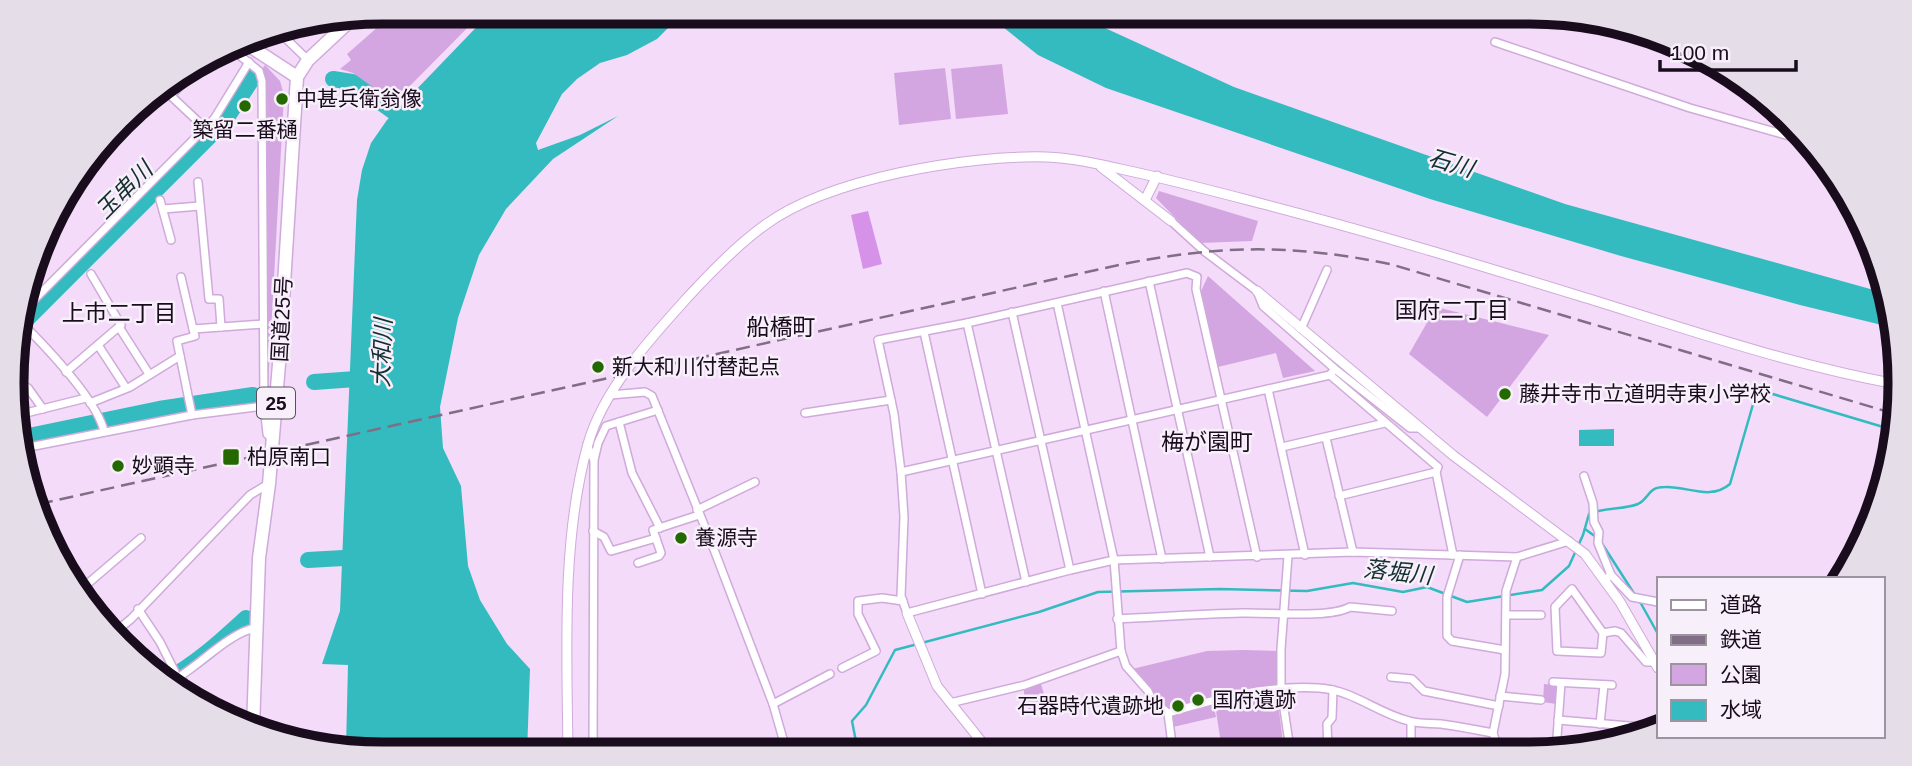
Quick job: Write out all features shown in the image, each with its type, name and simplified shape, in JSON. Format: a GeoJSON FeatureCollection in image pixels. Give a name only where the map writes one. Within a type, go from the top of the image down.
{"type":"FeatureCollection","features":[{"type":"Feature","properties":{"kind":"highway","name":"国道25号"},"geometry":{"type":"LineString","coordinates":[[253,717],[259,558],[273,440],[297,78],[308,60],[344,27]]}},
{"type":"Feature","properties":{"kind":"highway"},"geometry":{"type":"LineString","coordinates":[[254,49],[297,78]]}},
{"type":"Feature","properties":{"kind":"street"},"geometry":{"type":"LineString","coordinates":[[286,38],[308,60]]}},
{"type":"Feature","properties":{"kind":"street"},"geometry":{"type":"LineString","coordinates":[[1495,42],[1690,108],[1787,135]]}},
{"type":"Feature","properties":{"kind":"street"},"geometry":{"type":"LineString","coordinates":[[239,55],[259,71],[262,82],[264,406],[267,434],[273,440]]}},
{"type":"Feature","properties":{"kind":"street"},"geometry":{"type":"LineString","coordinates":[[35,299],[205,128],[249,62]]}},
{"type":"Feature","properties":{"kind":"street"},"geometry":{"type":"LineString","coordinates":[[174,92],[171,96],[205,128]]}},
{"type":"Feature","properties":{"kind":"street"},"geometry":{"type":"LineString","coordinates":[[568,742],[567,668],[572,517],[587,445],[610,395],[653,336],[738,246],[768,223],[796,208],[883,177],[953,163],[1029,157],[1096,163],[1157,176],[1368,232],[1744,348],[1888,382]]}},
{"type":"Feature","properties":{"kind":"street"},"geometry":{"type":"LineString","coordinates":[[1096,163],[1257,291],[1455,459],[1569,541],[1632,597],[1657,602]]}},
{"type":"Feature","properties":{"kind":"street"},"geometry":{"type":"LineString","coordinates":[[1145,200],[1157,176]]}},
{"type":"Feature","properties":{"kind":"street"},"geometry":{"type":"LineString","coordinates":[[198,183],[209,299],[219,299],[221,327]]}},
{"type":"Feature","properties":{"kind":"street"},"geometry":{"type":"LineString","coordinates":[[160,200],[171,240]]}},
{"type":"Feature","properties":{"kind":"street"},"geometry":{"type":"LineString","coordinates":[[163,209],[200,206]]}},
{"type":"Feature","properties":{"kind":"street"},"geometry":{"type":"LineString","coordinates":[[1301,328],[1327,270]]}},
{"type":"Feature","properties":{"kind":"street"},"geometry":{"type":"LineString","coordinates":[[981,742],[937,686],[901,596],[904,517],[901,472],[891,400],[878,340],[967,323],[1187,273],[1197,277],[1196,289],[1257,556]]}},
{"type":"Feature","properties":{"kind":"street"},"geometry":{"type":"LineString","coordinates":[[91,274],[121,325],[119,327],[149,374]]}},
{"type":"Feature","properties":{"kind":"street"},"geometry":{"type":"LineString","coordinates":[[181,277],[195,336],[177,341],[192,414]]}},
{"type":"Feature","properties":{"kind":"street"},"geometry":{"type":"LineString","coordinates":[[1149,281],[1210,557]]}},
{"type":"Feature","properties":{"kind":"street"},"geometry":{"type":"LineString","coordinates":[[1104,291],[1162,559]]}},
{"type":"Feature","properties":{"kind":"street"},"geometry":{"type":"LineString","coordinates":[[1257,291],[1263,306],[1385,423],[1438,467],[1436,472],[1457,555],[1447,597],[1447,636],[1452,641],[1506,650]]}},
{"type":"Feature","properties":{"kind":"street"},"geometry":{"type":"LineString","coordinates":[[1057,303],[1114,560],[1121,651],[1126,666],[1148,691],[1152,700],[1168,713],[1172,742]]}},
{"type":"Feature","properties":{"kind":"street"},"geometry":{"type":"LineString","coordinates":[[1012,312],[1070,569]]}},
{"type":"Feature","properties":{"kind":"street"},"geometry":{"type":"LineString","coordinates":[[967,323],[1026,582]]}},
{"type":"Feature","properties":{"kind":"street"},"geometry":{"type":"LineString","coordinates":[[193,328],[263,324]]}},
{"type":"Feature","properties":{"kind":"street"},"geometry":{"type":"LineString","coordinates":[[66,372],[119,327]]}},
{"type":"Feature","properties":{"kind":"street"},"geometry":{"type":"LineString","coordinates":[[29,330],[66,372],[101,418],[104,431]]}},
{"type":"Feature","properties":{"kind":"street"},"geometry":{"type":"LineString","coordinates":[[924,332],[982,594]]}},
{"type":"Feature","properties":{"kind":"street"},"geometry":{"type":"LineString","coordinates":[[98,345],[126,388]]}},
{"type":"Feature","properties":{"kind":"street"},"geometry":{"type":"LineString","coordinates":[[26,413],[88,401],[126,388],[180,356]]}},
{"type":"Feature","properties":{"kind":"street"},"geometry":{"type":"LineString","coordinates":[[901,472],[1222,400],[1333,372]]}},
{"type":"Feature","properties":{"kind":"street"},"geometry":{"type":"LineString","coordinates":[[1333,372],[1410,428],[1421,428]]}},
{"type":"Feature","properties":{"kind":"street"},"geometry":{"type":"LineString","coordinates":[[24,386],[43,409]]}},
{"type":"Feature","properties":{"kind":"street"},"geometry":{"type":"LineString","coordinates":[[1268,389],[1305,555]]}},
{"type":"Feature","properties":{"kind":"street"},"geometry":{"type":"LineString","coordinates":[[610,395],[645,392],[652,396],[773,704],[784,742]]}},
{"type":"Feature","properties":{"kind":"street"},"geometry":{"type":"LineString","coordinates":[[805,413],[891,400]]}},
{"type":"Feature","properties":{"kind":"street"},"geometry":{"type":"LineString","coordinates":[[30,447],[192,414],[264,406]]}},
{"type":"Feature","properties":{"kind":"street"},"geometry":{"type":"LineString","coordinates":[[593,742],[594,460],[606,426],[657,411]]}},
{"type":"Feature","properties":{"kind":"street"},"geometry":{"type":"LineString","coordinates":[[619,422],[632,473],[660,528]]}},
{"type":"Feature","properties":{"kind":"street"},"geometry":{"type":"LineString","coordinates":[[1282,447],[1385,423]]}},
{"type":"Feature","properties":{"kind":"street"},"geometry":{"type":"LineString","coordinates":[[1326,438],[1353,552]]}},
{"type":"Feature","properties":{"kind":"street"},"geometry":{"type":"LineString","coordinates":[[587,445],[594,460]]}},
{"type":"Feature","properties":{"kind":"street"},"geometry":{"type":"LineString","coordinates":[[1339,496],[1436,472]]}},
{"type":"Feature","properties":{"kind":"street"},"geometry":{"type":"LineString","coordinates":[[1584,476],[1594,503],[1594,522],[1599,532],[1598,543],[1607,577],[1657,665]]}},
{"type":"Feature","properties":{"kind":"street"},"geometry":{"type":"LineString","coordinates":[[638,563],[661,553],[653,530],[698,512],[755,482]]}},
{"type":"Feature","properties":{"kind":"street"},"geometry":{"type":"LineString","coordinates":[[121,627],[250,495],[269,484]]}},
{"type":"Feature","properties":{"kind":"street"},"geometry":{"type":"LineString","coordinates":[[593,531],[604,537],[611,551],[656,538]]}},
{"type":"Feature","properties":{"kind":"street"},"geometry":{"type":"LineString","coordinates":[[87,584],[141,538]]}},
{"type":"Feature","properties":{"kind":"street"},"geometry":{"type":"LineString","coordinates":[[908,613],[1070,569],[1114,560],[1353,552],[1517,557],[1569,541]]}},
{"type":"Feature","properties":{"kind":"street"},"geometry":{"type":"LineString","coordinates":[[1287,556],[1281,689],[1289,742]]}},
{"type":"Feature","properties":{"kind":"street"},"geometry":{"type":"LineString","coordinates":[[1496,742],[1493,733],[1505,674],[1507,595],[1517,557]]}},
{"type":"Feature","properties":{"kind":"street"},"geometry":{"type":"LineString","coordinates":[[1572,589],[1603,634],[1601,653],[1557,651],[1555,607],[1572,589]]}},
{"type":"Feature","properties":{"kind":"street"},"geometry":{"type":"LineString","coordinates":[[842,668],[876,651],[858,614],[858,601],[882,598],[903,601]]}},
{"type":"Feature","properties":{"kind":"street"},"geometry":{"type":"LineString","coordinates":[[1117,619],[1246,613],[1283,614],[1335,611],[1350,607],[1392,611]]}},
{"type":"Feature","properties":{"kind":"street"},"geometry":{"type":"LineString","coordinates":[[138,609],[180,678]]}},
{"type":"Feature","properties":{"kind":"street"},"geometry":{"type":"LineString","coordinates":[[1507,615],[1541,615]]}},
{"type":"Feature","properties":{"kind":"street"},"geometry":{"type":"LineString","coordinates":[[178,675],[241,632],[255,628]]}},
{"type":"Feature","properties":{"kind":"street"},"geometry":{"type":"LineString","coordinates":[[1603,634],[1615,631],[1621,633],[1646,662],[1657,665]]}},
{"type":"Feature","properties":{"kind":"street"},"geometry":{"type":"LineString","coordinates":[[950,703],[1025,685],[1121,651]]}},
{"type":"Feature","properties":{"kind":"street"},"geometry":{"type":"LineString","coordinates":[[773,704],[830,674]]}},
{"type":"Feature","properties":{"kind":"street"},"geometry":{"type":"LineString","coordinates":[[1391,677],[1412,679],[1424,691],[1499,706]]}},
{"type":"Feature","properties":{"kind":"street"},"geometry":{"type":"LineString","coordinates":[[1557,740],[1557,682],[1608,685],[1600,724]]}},
{"type":"Feature","properties":{"kind":"street"},"geometry":{"type":"LineString","coordinates":[[1168,713],[1226,696],[1267,688],[1321,688],[1362,699],[1382,713],[1411,722],[1493,733]]}},
{"type":"Feature","properties":{"kind":"street"},"geometry":{"type":"LineString","coordinates":[[1328,742],[1327,723],[1332,718],[1333,690]]}},
{"type":"Feature","properties":{"kind":"street"},"geometry":{"type":"LineString","coordinates":[[1500,696],[1541,700]]}},
{"type":"Feature","properties":{"kind":"street"},"geometry":{"type":"LineString","coordinates":[[1559,720],[1630,726]]}},
{"type":"Feature","properties":{"kind":"street"},"geometry":{"type":"LineString","coordinates":[[1411,722],[1411,742]]}},
{"type":"Feature","properties":{"kind":"green space"},"geometry":{"type":"Polygon","coordinates":[[[381,24],[471,24],[394,102],[387,99],[396,88],[394,86],[385,97],[353,73],[340,69],[351,60],[347,54],[381,24]]]}},
{"type":"Feature","properties":{"kind":"green space"},"geometry":{"type":"Polygon","coordinates":[[[1002,64],[1008,114],[956,119],[951,69],[1002,64]]]}},
{"type":"Feature","properties":{"kind":"green space"},"geometry":{"type":"Polygon","coordinates":[[[265,65],[280,81],[284,95],[267,405],[267,130],[263,68],[265,65]]]}},
{"type":"Feature","properties":{"kind":"green space"},"geometry":{"type":"Polygon","coordinates":[[[945,68],[951,119],[899,125],[894,73],[945,68]]]}},
{"type":"Feature","properties":{"kind":"green space"},"geometry":{"type":"Polygon","coordinates":[[[1159,191],[1258,221],[1252,241],[1200,243],[1156,198],[1159,191]]]}},
{"type":"Feature","properties":{"kind":"green space"},"geometry":{"type":"Polygon","coordinates":[[[1208,276],[1315,371],[1283,378],[1276,353],[1218,367],[1201,291],[1208,276]]]}},
{"type":"Feature","properties":{"kind":"green space"},"geometry":{"type":"Polygon","coordinates":[[[1436,307],[1549,335],[1487,417],[1409,354],[1436,307]]]}},
{"type":"Feature","properties":{"kind":"green space"},"geometry":{"type":"Polygon","coordinates":[[[1207,651],[1279,651],[1279,686],[1234,691],[1170,710],[1154,696],[1132,669],[1207,651]]]}},
{"type":"Feature","properties":{"kind":"green space"},"geometry":{"type":"Polygon","coordinates":[[[1041,684],[1048,708],[1031,713],[1024,701],[1024,688],[1041,684]]]}},
{"type":"Feature","properties":{"kind":"green space"},"geometry":{"type":"Polygon","coordinates":[[[1544,684],[1557,685],[1556,704],[1543,702],[1544,684]]]}},
{"type":"Feature","properties":{"kind":"green space"},"geometry":{"type":"Polygon","coordinates":[[[1265,692],[1277,694],[1283,742],[1221,742],[1215,704],[1265,692]]]}},
{"type":"Feature","properties":{"kind":"green space"},"geometry":{"type":"Polygon","coordinates":[[[1213,702],[1216,717],[1173,727],[1171,714],[1213,702]]]}},
{"type":"Feature","properties":{"kind":"shaded area"},"geometry":{"type":"Polygon","coordinates":[[[868,211],[882,264],[863,269],[851,215],[868,211]]]}},
{"type":"Feature","properties":{"kind":"water","name":"大和川"},"geometry":{"type":"Polygon","coordinates":[[[479,24],[676,24],[657,39],[627,55],[600,63],[577,79],[562,94],[536,143],[538,150],[580,135],[618,116],[553,159],[506,209],[479,255],[458,318],[440,407],[443,448],[461,486],[468,566],[480,600],[507,644],[530,669],[527,742],[383,742],[346,739],[348,665],[322,664],[340,611],[357,200],[362,170],[371,143],[387,120],[479,24]]]}},
{"type":"Feature","properties":{"kind":"water"},"geometry":{"type":"Polygon","coordinates":[[[999,24],[1096,24],[1234,87],[1565,204],[1875,290],[1883,325],[1621,256],[1430,199],[1106,88],[1038,55],[999,24]]]}},
{"type":"Feature","properties":{"kind":"water"},"geometry":{"type":"Polygon","coordinates":[[[1614,429],[1614,446],[1579,446],[1579,430],[1614,429]]]}},
{"type":"Feature","properties":{"kind":"waterway","name":"玉串川"},"geometry":{"type":"LineString","coordinates":[[31,315],[214,132],[255,75]]}},
{"type":"Feature","properties":{"kind":"waterway","name":"玉串川"},"geometry":{"type":"LineString","coordinates":[[333,79],[352,82],[412,125]]}},
{"type":"Feature","properties":{"kind":"waterway","name":"大和川"},"geometry":{"type":"LineString","coordinates":[[314,382],[370,378]]}},
{"type":"Feature","properties":{"kind":"waterway","name":"落堀川"},"geometry":{"type":"LineString","coordinates":[[856,742],[852,721],[866,705],[895,650],[1039,612],[1098,592],[1220,589],[1307,591],[1353,583],[1403,592],[1427,587],[1467,602],[1542,590],[1569,566],[1589,514],[1638,504],[1659,487],[1707,492],[1730,484],[1756,394],[1766,392],[1884,427]]}},
{"type":"Feature","properties":{"kind":"waterway"},"geometry":{"type":"LineString","coordinates":[[29,436],[159,409],[253,395]]}},
{"type":"Feature","properties":{"kind":"waterway"},"geometry":{"type":"LineString","coordinates":[[1585,529],[1596,537]]}},
{"type":"Feature","properties":{"kind":"waterway"},"geometry":{"type":"LineString","coordinates":[[1601,542],[1635,595]]}},
{"type":"Feature","properties":{"kind":"waterway"},"geometry":{"type":"LineString","coordinates":[[308,560],[361,557]]}},
{"type":"Feature","properties":{"kind":"waterway"},"geometry":{"type":"LineString","coordinates":[[1639,600],[1657,632]]}},
{"type":"Feature","properties":{"kind":"waterway"},"geometry":{"type":"LineString","coordinates":[[175,675],[217,644],[246,618]]}},
{"type":"Feature","properties":{"kind":"railway"},"geometry":{"type":"LineString","coordinates":[[46,503],[1123,264],[1225,250],[1288,250],[1390,264],[1886,411]]}},
{"type":"Feature","properties":{"kind":"place","name":"中甚兵衛翁像"},"geometry":{"type":"Point","coordinates":[282,99]}},
{"type":"Feature","properties":{"kind":"place","name":"築留二番樋"},"geometry":{"type":"Point","coordinates":[245,106]}},
{"type":"Feature","properties":{"kind":"place","name":"新大和川付替起点"},"geometry":{"type":"Point","coordinates":[598,367]}},
{"type":"Feature","properties":{"kind":"place","name":"藤井寺市立道明寺東小学校"},"geometry":{"type":"Point","coordinates":[1505,394]}},
{"type":"Feature","properties":{"kind":"place","name":"柏原南口"},"geometry":{"type":"Point","coordinates":[231,457]}},
{"type":"Feature","properties":{"kind":"place","name":"妙顕寺"},"geometry":{"type":"Point","coordinates":[118,466]}},
{"type":"Feature","properties":{"kind":"place","name":"養源寺"},"geometry":{"type":"Point","coordinates":[681,538]}},
{"type":"Feature","properties":{"kind":"place","name":"国府遺跡"},"geometry":{"type":"Point","coordinates":[1198,700]}},
{"type":"Feature","properties":{"kind":"place","name":"石器時代遺跡地"},"geometry":{"type":"Point","coordinates":[1178,706]}},
{"type":"Feature","properties":{"kind":"district","name":"国府二丁目"},"geometry":{"type":"Point","coordinates":[1452,310]}},
{"type":"Feature","properties":{"kind":"district","name":"上市二丁目"},"geometry":{"type":"Point","coordinates":[119,313]}},
{"type":"Feature","properties":{"kind":"district","name":"船橋町"},"geometry":{"type":"Point","coordinates":[781,327]}},
{"type":"Feature","properties":{"kind":"district","name":"梅が園町"},"geometry":{"type":"Point","coordinates":[1207,442]}},
{"type":"Feature","properties":{"kind":"water label","name":"石川"},"geometry":{"type":"Point","coordinates":[1451,163]}}]}
